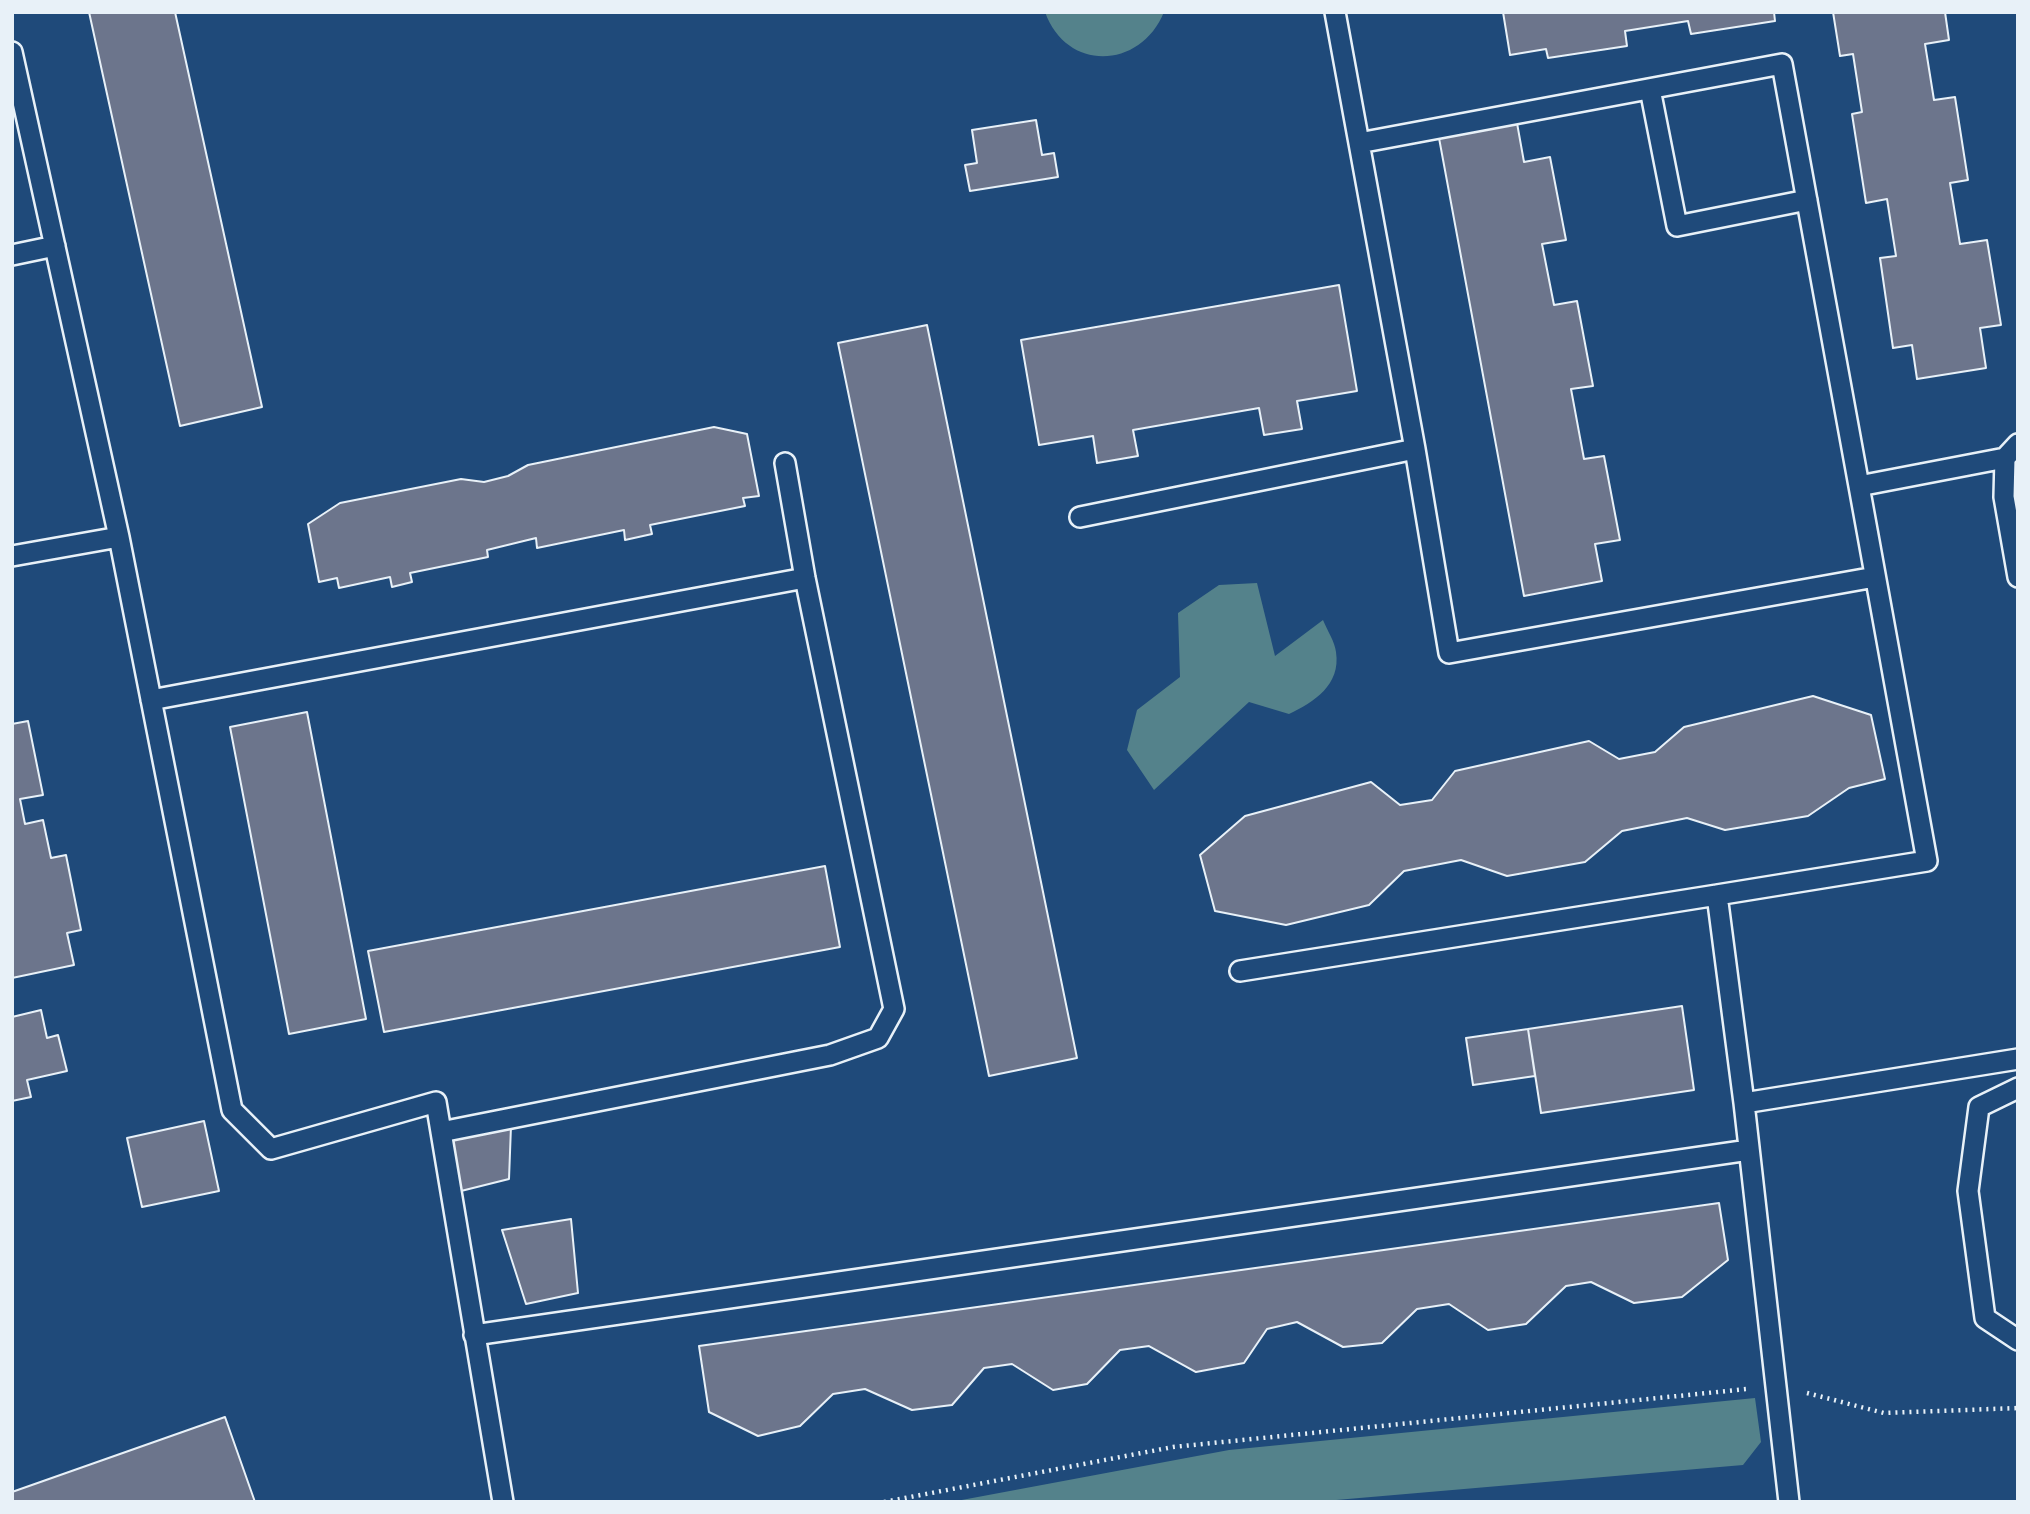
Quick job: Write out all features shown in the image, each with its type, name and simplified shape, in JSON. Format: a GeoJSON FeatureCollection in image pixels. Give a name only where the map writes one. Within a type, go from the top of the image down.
{"type":"FeatureCollection","features":[{"type":"Feature","properties":{"kind":"lane"},"geometry":{"type":"LineString","coordinates":[[1335,12],[1415,449],[1449,653],[1875,577]]}},
{"type":"Feature","properties":{"kind":"lane"},"geometry":{"type":"LineString","coordinates":[[12,52],[119,537],[232,1110],[271,1149],[436,1102],[503,1502]]}},
{"type":"Feature","properties":{"kind":"lane"},"geometry":{"type":"LineString","coordinates":[[1240,971],[1927,861],[1782,64],[1359,143]]}},
{"type":"Feature","properties":{"kind":"lane"},"geometry":{"type":"LineString","coordinates":[[1650,89],[1677,226],[1807,200]]}},
{"type":"Feature","properties":{"kind":"lane"},"geometry":{"type":"LineString","coordinates":[[12,255],[55,246]]}},
{"type":"Feature","properties":{"kind":"lane"},"geometry":{"type":"LineString","coordinates":[[1080,517],[1415,449]]}},
{"type":"Feature","properties":{"kind":"lane"},"geometry":{"type":"LineString","coordinates":[[1859,486],[2012,451],[2004,497],[2018,577]]}},
{"type":"Feature","properties":{"kind":"lane"},"geometry":{"type":"LineString","coordinates":[[441,1132],[830,1055],[878,1038],[894,1009],[785,463]]}},
{"type":"Feature","properties":{"kind":"lane"},"geometry":{"type":"LineString","coordinates":[[12,556],[119,537]]}},
{"type":"Feature","properties":{"kind":"lane"},"geometry":{"type":"LineString","coordinates":[[151,699],[806,578]]}},
{"type":"Feature","properties":{"kind":"lane"},"geometry":{"type":"LineString","coordinates":[[1717,895],[1779,1386],[1790,1502]]}},
{"type":"Feature","properties":{"kind":"lane"},"geometry":{"type":"LineString","coordinates":[[1744,1102],[2018,1059]]}},
{"type":"Feature","properties":{"kind":"lane"},"geometry":{"type":"LineString","coordinates":[[2018,1088],[1979,1107],[1968,1191],[1986,1318],[2018,1340]]}},
{"type":"Feature","properties":{"kind":"lane"},"geometry":{"type":"LineString","coordinates":[[474,1335],[1749,1150]]}},
{"type":"Feature","properties":{"kind":"path"},"geometry":{"type":"LineString","coordinates":[[884,1502],[1172,1447],[1779,1386],[1884,1413],[2018,1408]]}},
{"type":"Feature","properties":{"kind":"green space"},"geometry":{"type":"Polygon","coordinates":[[[1045,12],[1164,12],[1153,31],[1139,45],[1122,53],[1104,56],[1086,54],[1070,46],[1055,32],[1045,12]]]}},
{"type":"Feature","properties":{"kind":"green space"},"geometry":{"type":"Polygon","coordinates":[[[1257,583],[1275,656],[1323,620],[1336,652],[1336,664],[1330,683],[1316,698],[1289,714],[1249,702],[1154,790],[1127,750],[1137,710],[1180,677],[1178,613],[1219,585],[1257,583]]]}},
{"type":"Feature","properties":{"kind":"green space"},"geometry":{"type":"Polygon","coordinates":[[[1755,1398],[1761,1442],[1743,1465],[1313,1502],[951,1502],[1229,1450],[1755,1398]]]}},
{"type":"Feature","properties":{"kind":"building"},"geometry":{"type":"Polygon","coordinates":[[[89,12],[175,12],[262,407],[180,426],[89,12]]]}},
{"type":"Feature","properties":{"kind":"building"},"geometry":{"type":"Polygon","coordinates":[[[1503,12],[1774,12],[1775,21],[1691,34],[1688,21],[1625,31],[1627,46],[1548,58],[1546,49],[1510,55],[1503,12]]]}},
{"type":"Feature","properties":{"kind":"building"},"geometry":{"type":"Polygon","coordinates":[[[1833,12],[1945,12],[1949,40],[1925,44],[1934,100],[1955,97],[1968,180],[1950,183],[1960,244],[1987,240],[2001,325],[1980,328],[1986,368],[1917,379],[1912,345],[1893,348],[1880,258],[1896,256],[1887,199],[1866,203],[1852,114],[1862,112],[1853,54],[1840,56],[1833,12]]]}},
{"type":"Feature","properties":{"kind":"building"},"geometry":{"type":"Polygon","coordinates":[[[1036,120],[1042,155],[1054,153],[1058,177],[970,191],[965,165],[977,163],[972,130],[1036,120]]]}},
{"type":"Feature","properties":{"kind":"building"},"geometry":{"type":"Polygon","coordinates":[[[1517,123],[1524,162],[1550,157],[1566,240],[1542,244],[1554,305],[1577,301],[1593,386],[1571,389],[1584,459],[1604,456],[1620,540],[1595,544],[1602,581],[1524,596],[1439,138],[1517,123]]]}},
{"type":"Feature","properties":{"kind":"building"},"geometry":{"type":"Polygon","coordinates":[[[1339,285],[1357,391],[1297,401],[1302,429],[1264,435],[1259,408],[1133,430],[1138,456],[1097,463],[1093,436],[1039,445],[1021,340],[1339,285]]]}},
{"type":"Feature","properties":{"kind":"building"},"geometry":{"type":"Polygon","coordinates":[[[927,325],[1077,1058],[989,1076],[838,343],[927,325]]]}},
{"type":"Feature","properties":{"kind":"building"},"geometry":{"type":"Polygon","coordinates":[[[714,427],[747,434],[759,496],[743,498],[745,506],[650,525],[652,534],[625,540],[624,530],[537,548],[536,538],[487,550],[488,557],[410,573],[412,582],[392,587],[390,577],[339,588],[337,578],[319,582],[308,524],[340,503],[461,479],[484,482],[508,476],[528,465],[714,427]]]}},
{"type":"Feature","properties":{"kind":"building"},"geometry":{"type":"Polygon","coordinates":[[[1813,696],[1871,715],[1885,779],[1849,788],[1808,816],[1725,830],[1687,818],[1622,831],[1585,862],[1507,876],[1461,860],[1404,871],[1369,905],[1286,925],[1215,911],[1200,855],[1245,816],[1371,782],[1400,805],[1432,800],[1455,771],[1589,741],[1619,759],[1655,752],[1684,727],[1813,696]]]}},
{"type":"Feature","properties":{"kind":"building"},"geometry":{"type":"Polygon","coordinates":[[[307,712],[366,1019],[289,1034],[230,727],[307,712]]]}},
{"type":"Feature","properties":{"kind":"building"},"geometry":{"type":"Polygon","coordinates":[[[28,721],[43,795],[20,799],[25,824],[43,820],[51,858],[66,855],[81,930],[67,933],[74,965],[12,978],[12,724],[28,721]]]}},
{"type":"Feature","properties":{"kind":"building"},"geometry":{"type":"Polygon","coordinates":[[[825,866],[840,947],[384,1032],[368,951],[825,866]]]}},
{"type":"Feature","properties":{"kind":"building"},"geometry":{"type":"Polygon","coordinates":[[[1682,1006],[1694,1090],[1541,1113],[1528,1029],[1682,1006]]]}},
{"type":"Feature","properties":{"kind":"building"},"geometry":{"type":"Polygon","coordinates":[[[41,1010],[47,1038],[58,1035],[67,1071],[27,1080],[31,1097],[12,1101],[12,1017],[41,1010]]]}},
{"type":"Feature","properties":{"kind":"building"},"geometry":{"type":"Polygon","coordinates":[[[1528,1029],[1535,1076],[1473,1085],[1466,1038],[1528,1029]]]}},
{"type":"Feature","properties":{"kind":"building"},"geometry":{"type":"Polygon","coordinates":[[[204,1121],[219,1191],[142,1207],[127,1138],[204,1121]]]}},
{"type":"Feature","properties":{"kind":"building"},"geometry":{"type":"Polygon","coordinates":[[[511,1126],[509,1179],[453,1193],[444,1139],[511,1126]]]}},
{"type":"Feature","properties":{"kind":"building"},"geometry":{"type":"Polygon","coordinates":[[[1719,1203],[1728,1260],[1682,1297],[1634,1303],[1591,1282],[1566,1286],[1526,1324],[1488,1330],[1449,1304],[1417,1309],[1382,1343],[1343,1347],[1297,1322],[1267,1329],[1244,1363],[1196,1372],[1149,1346],[1120,1350],[1087,1384],[1053,1390],[1012,1364],[984,1368],[952,1405],[912,1410],[865,1389],[833,1394],[800,1426],[758,1436],[709,1412],[699,1346],[1719,1203]]]}},
{"type":"Feature","properties":{"kind":"building"},"geometry":{"type":"Polygon","coordinates":[[[571,1219],[578,1293],[526,1304],[502,1230],[571,1219]]]}},
{"type":"Feature","properties":{"kind":"building"},"geometry":{"type":"Polygon","coordinates":[[[225,1417],[255,1502],[12,1502],[12,1492],[225,1417]]]}}]}
